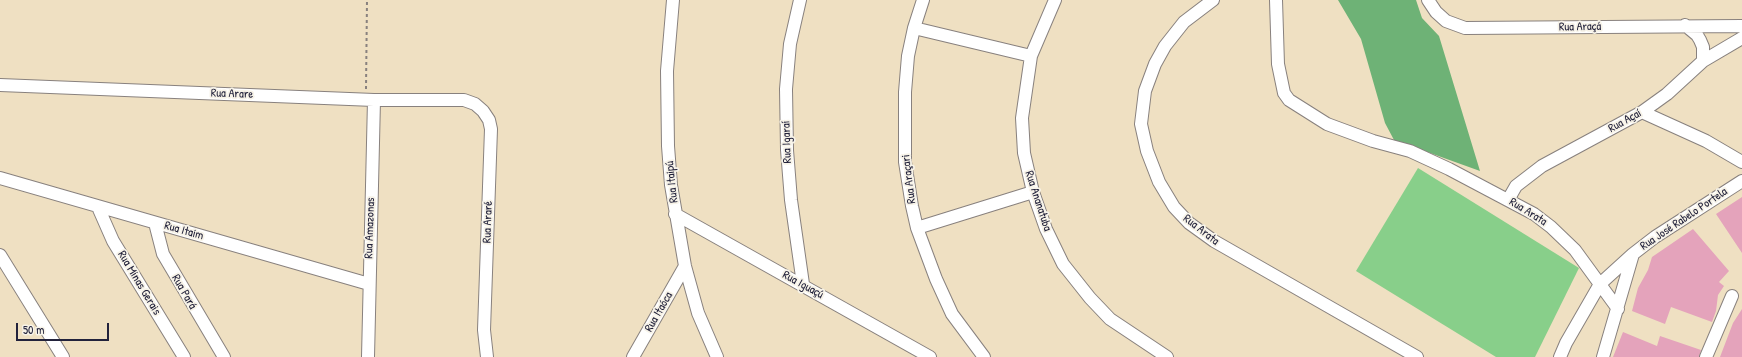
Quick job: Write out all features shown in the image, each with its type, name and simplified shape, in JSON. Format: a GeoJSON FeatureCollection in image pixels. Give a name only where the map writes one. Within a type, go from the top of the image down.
{"type":"FeatureCollection","features":[{"type":"Feature","properties":{"kind":"street","name":"Rua Itaipú"},"geometry":{"type":"LineString","coordinates":[[673,0],[667,71],[667,112],[671,185],[685,266],[698,313],[716,357]]}},
{"type":"Feature","properties":{"kind":"street","name":"Rua Igaraí"},"geometry":{"type":"LineString","coordinates":[[800,0],[790,44],[786,89],[790,200],[803,284]]}},
{"type":"Feature","properties":{"kind":"street","name":"Rua Araçari"},"geometry":{"type":"LineString","coordinates":[[923,0],[914,28],[908,56],[905,92],[905,162],[917,228],[936,279],[952,314],[973,351],[984,357]]}},
{"type":"Feature","properties":{"kind":"street","name":"Rua Ananatuba"},"geometry":{"type":"LineString","coordinates":[[1055,0],[1031,56],[1022,118],[1024,154],[1033,192],[1046,229],[1063,264],[1090,298],[1110,319],[1167,357]]}},
{"type":"Feature","properties":{"kind":"street","name":"Rua Arata"},"geometry":{"type":"LineString","coordinates":[[1213,0],[1184,22],[1165,46],[1155,64],[1145,91],[1142,124],[1147,151],[1158,182],[1174,207],[1189,224],[1214,241],[1417,357]]}},
{"type":"Feature","properties":{"kind":"street","name":"Rua Arata"},"geometry":{"type":"LineString","coordinates":[[1276,0],[1280,81],[1284,93],[1296,106],[1327,124],[1423,157],[1534,214],[1551,227],[1575,250],[1618,308]]}},
{"type":"Feature","properties":{"kind":"street","name":"Rua Araçá"},"geometry":{"type":"LineString","coordinates":[[1428,0],[1436,12],[1446,21],[1465,28],[1686,25],[1742,26]]}},
{"type":"Feature","properties":{"kind":"street"},"geometry":{"type":"LineString","coordinates":[[1686,25],[1697,35],[1700,40],[1703,47],[1703,61]]}},
{"type":"Feature","properties":{"kind":"street"},"geometry":{"type":"LineString","coordinates":[[914,28],[1031,56]]}},
{"type":"Feature","properties":{"kind":"street","name":"Rua Açaí"},"geometry":{"type":"LineString","coordinates":[[1508,200],[1516,186],[1542,166],[1642,112],[1667,94],[1703,61],[1742,38]]}},
{"type":"Feature","properties":{"kind":"street","name":"Rua Arare"},"geometry":{"type":"LineString","coordinates":[[0,85],[370,99],[464,100]]}},
{"type":"Feature","properties":{"kind":"street","name":"Rua Amazonas"},"geometry":{"type":"LineString","coordinates":[[368,357],[370,99]]}},
{"type":"Feature","properties":{"kind":"street","name":"Rua Araré"},"geometry":{"type":"LineString","coordinates":[[464,100],[475,104],[483,111],[489,120],[491,129],[484,330],[487,357]]}},
{"type":"Feature","properties":{"kind":"street"},"geometry":{"type":"LineString","coordinates":[[1642,112],[1706,141],[1742,162]]}},
{"type":"Feature","properties":{"kind":"street","name":"Rua Itaim"},"geometry":{"type":"LineString","coordinates":[[0,178],[369,284]]}},
{"type":"Feature","properties":{"kind":"street","name":"Rua José Rabelo Portela"},"geometry":{"type":"LineString","coordinates":[[1560,357],[1566,343],[1600,284],[1633,254],[1678,221],[1742,181]]}},
{"type":"Feature","properties":{"kind":"street"},"geometry":{"type":"LineString","coordinates":[[917,228],[1033,192]]}},
{"type":"Feature","properties":{"kind":"street","name":"Rua Minas Gerais"},"geometry":{"type":"LineString","coordinates":[[98,207],[113,241],[184,357]]}},
{"type":"Feature","properties":{"kind":"street","name":"Rua Iguaçú"},"geometry":{"type":"LineString","coordinates":[[675,214],[803,284],[930,357]]}},
{"type":"Feature","properties":{"kind":"street","name":"Rua Pará"},"geometry":{"type":"LineString","coordinates":[[155,223],[163,254],[224,357]]}},
{"type":"Feature","properties":{"kind":"street"},"geometry":{"type":"LineString","coordinates":[[1603,357],[1633,254]]}},
{"type":"Feature","properties":{"kind":"street"},"geometry":{"type":"LineString","coordinates":[[0,256],[63,357]]}},
{"type":"Feature","properties":{"kind":"street","name":"Rua Itaóca"},"geometry":{"type":"LineString","coordinates":[[633,357],[685,266]]}},
{"type":"Feature","properties":{"kind":"street"},"geometry":{"type":"LineString","coordinates":[[1706,357],[1732,296]]}},
{"type":"Feature","properties":{"kind":"path"},"geometry":{"type":"LineString","coordinates":[[367,0],[370,99]]}},
{"type":"Feature","properties":{"kind":"green space"},"geometry":{"type":"Polygon","coordinates":[[[1338,0],[1416,0],[1422,18],[1439,36],[1480,171],[1394,140],[1385,123],[1361,39],[1338,0]]]}},
{"type":"Feature","properties":{"kind":"green space"},"geometry":{"type":"Polygon","coordinates":[[[1418,168],[1579,268],[1535,357],[1496,357],[1356,271],[1418,168]]]}},
{"type":"Feature","properties":{"kind":"building"},"geometry":{"type":"Polygon","coordinates":[[[1742,197],[1742,253],[1716,214],[1742,197]]]}},
{"type":"Feature","properties":{"kind":"building"},"geometry":{"type":"Polygon","coordinates":[[[1693,229],[1729,271],[1719,282],[1724,286],[1718,295],[1716,311],[1712,322],[1671,307],[1665,324],[1632,311],[1638,288],[1648,270],[1652,257],[1693,229]]]}},
{"type":"Feature","properties":{"kind":"building"},"geometry":{"type":"Polygon","coordinates":[[[1742,309],[1742,357],[1720,357],[1733,323],[1742,309]]]}},
{"type":"Feature","properties":{"kind":"building"},"geometry":{"type":"Polygon","coordinates":[[[1623,332],[1657,346],[1660,336],[1701,350],[1699,357],[1613,357],[1623,332]]]}}]}
